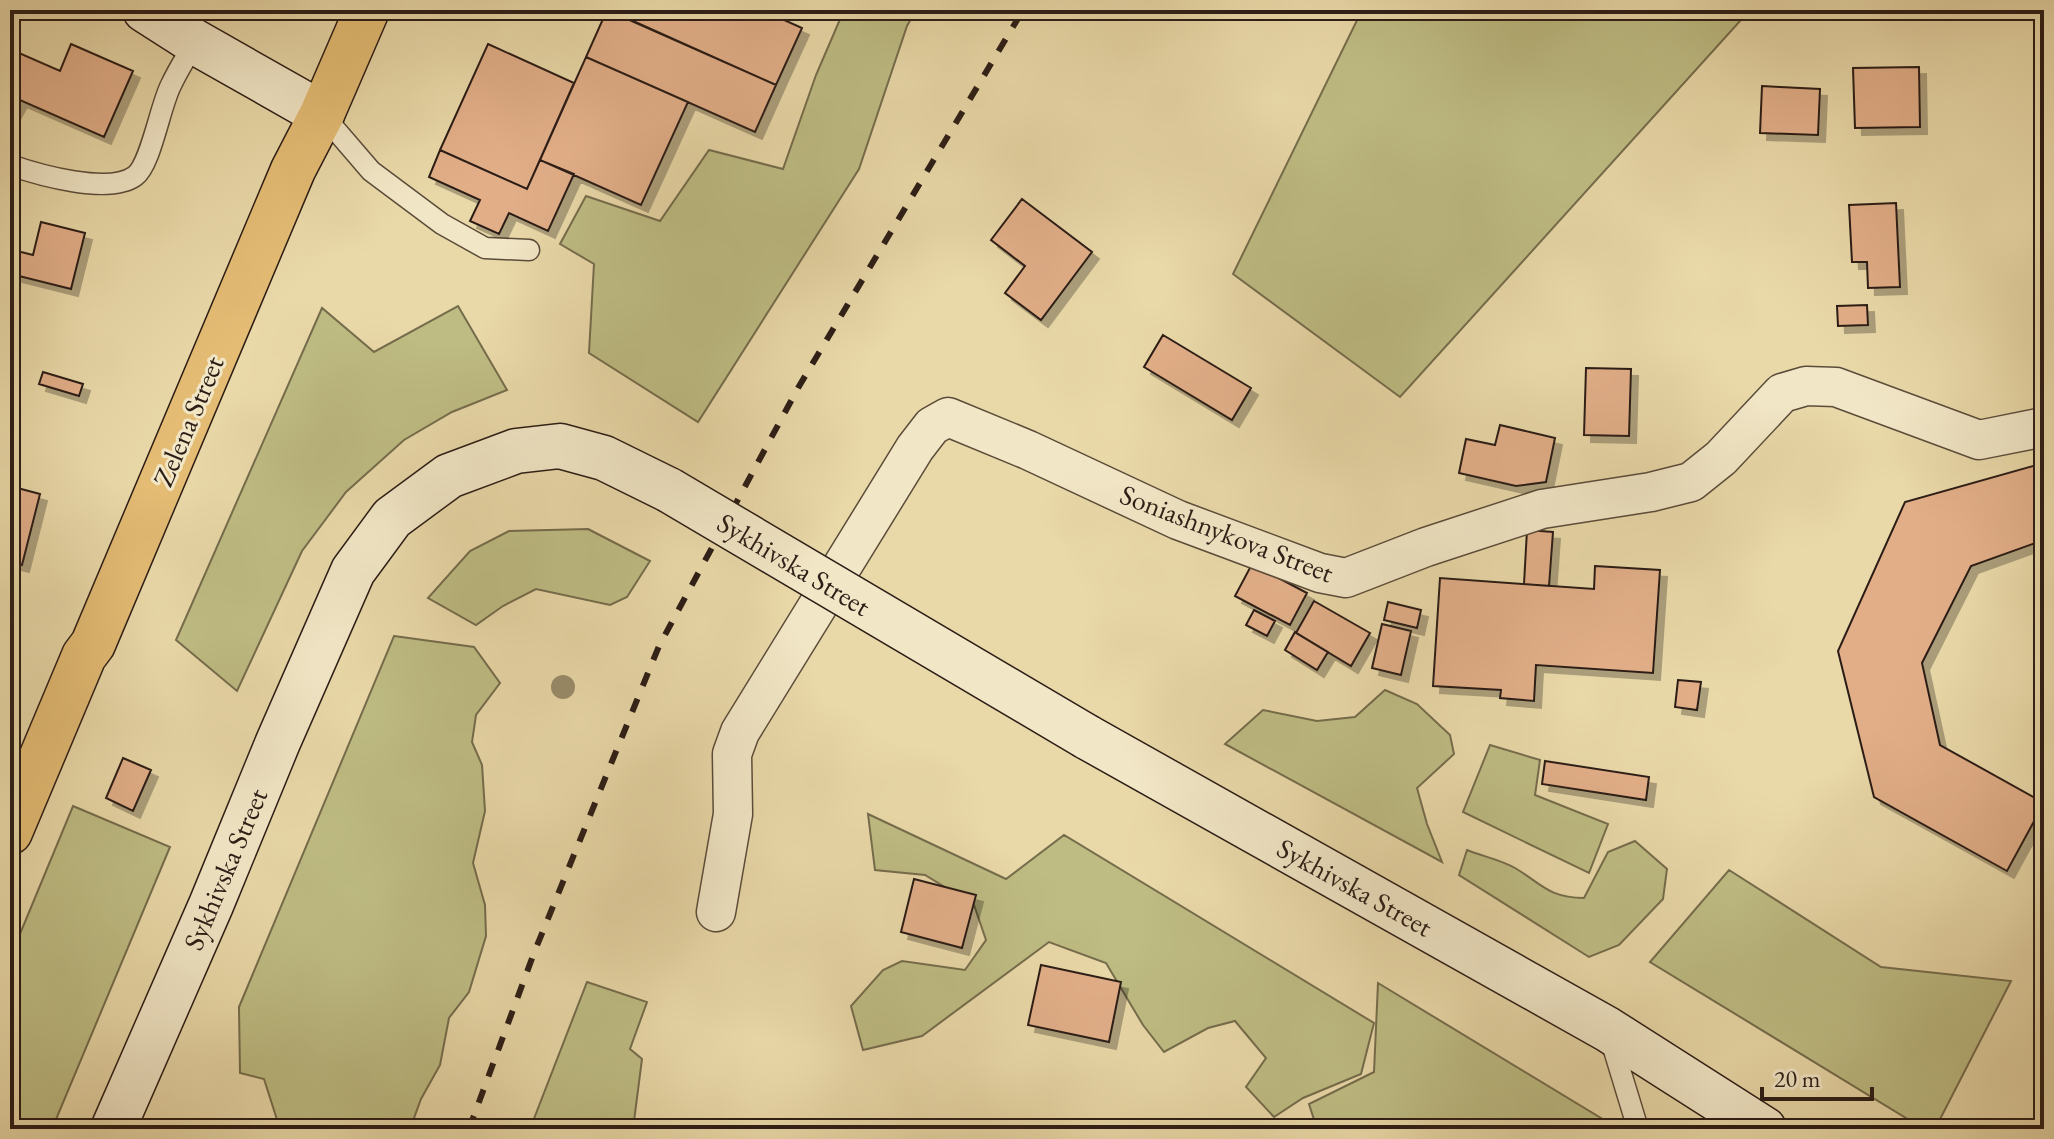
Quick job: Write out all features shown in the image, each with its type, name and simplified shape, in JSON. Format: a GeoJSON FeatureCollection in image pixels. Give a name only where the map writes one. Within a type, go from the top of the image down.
{"type":"FeatureCollection","features":[{"type":"Feature","properties":{"kind":"main road"},"geometry":{"type":"LineString","coordinates":[[145,10],[322,114]]}},
{"type":"Feature","properties":{"kind":"main road","name":"Zelena Street"},"geometry":{"type":"LineString","coordinates":[[10,832],[84,656],[93,644],[182,437],[293,170],[322,114],[367,10]]}},
{"type":"Feature","properties":{"kind":"main road","name":"Sykhivska Street"},"geometry":{"type":"LineString","coordinates":[[113,1129],[353,571],[392,518],[449,476],[516,451],[560,446],[604,458],[669,490],[1087,737],[1607,1029],[1764,1129]]}},
{"type":"Feature","properties":{"kind":"street","name":"Soniashnykova Street"},"geometry":{"type":"LineString","coordinates":[[716,912],[733,814],[732,754],[740,732],[915,448],[932,426],[948,417],[1028,450],[1178,520],[1320,573],[1346,578],[1426,547],[1542,509],[1651,492],[1691,482],[1721,458],[1782,393],[1806,386],[1836,387],[1979,440],[2044,427]]}},
{"type":"Feature","properties":{"kind":"lane"},"geometry":{"type":"LineString","coordinates":[[10,165],[74,181],[114,183],[138,174],[169,87],[195,42]]}},
{"type":"Feature","properties":{"kind":"lane"},"geometry":{"type":"LineString","coordinates":[[322,114],[371,171],[442,224],[485,248],[529,250]]}},
{"type":"Feature","properties":{"kind":"lane"},"geometry":{"type":"LineString","coordinates":[[1607,1029],[1638,1129]]}},
{"type":"Feature","properties":{"kind":"shaded area"},"geometry":{"type":"Polygon","coordinates":[[[844,10],[916,10],[907,26],[859,169],[698,422],[589,353],[594,264],[560,244],[586,196],[660,221],[709,150],[783,169],[816,75],[844,10]]]}},
{"type":"Feature","properties":{"kind":"shaded area"},"geometry":{"type":"Polygon","coordinates":[[[1362,10],[1750,10],[1400,397],[1233,274],[1362,10]]]}},
{"type":"Feature","properties":{"kind":"shaded area"},"geometry":{"type":"Polygon","coordinates":[[[458,306],[507,390],[452,412],[404,440],[346,492],[302,551],[237,691],[176,640],[322,308],[374,352],[458,306]]]}},
{"type":"Feature","properties":{"kind":"shaded area"},"geometry":{"type":"Polygon","coordinates":[[[588,529],[650,561],[627,597],[610,605],[536,589],[503,606],[476,625],[428,598],[470,551],[509,531],[588,529]]]}},
{"type":"Feature","properties":{"kind":"shaded area"},"geometry":{"type":"Polygon","coordinates":[[[394,636],[474,647],[500,683],[476,715],[472,742],[482,765],[485,811],[473,863],[485,905],[486,936],[469,992],[449,1018],[440,1065],[421,1099],[410,1129],[280,1129],[264,1079],[240,1073],[239,1007],[394,636]]]}},
{"type":"Feature","properties":{"kind":"shaded area"},"geometry":{"type":"Polygon","coordinates":[[[1385,690],[1417,704],[1450,735],[1454,754],[1417,788],[1442,862],[1225,744],[1263,710],[1317,721],[1355,717],[1385,690]]]}},
{"type":"Feature","properties":{"kind":"shaded area"},"geometry":{"type":"Polygon","coordinates":[[[1490,745],[1540,760],[1535,795],[1608,824],[1589,873],[1463,812],[1490,745]]]}},
{"type":"Feature","properties":{"kind":"shaded area"},"geometry":{"type":"Polygon","coordinates":[[[73,806],[170,847],[52,1129],[10,1129],[10,958],[73,806]]]}},
{"type":"Feature","properties":{"kind":"shaded area"},"geometry":{"type":"Polygon","coordinates":[[[868,814],[1006,879],[1064,835],[1374,1023],[1361,1074],[1303,1098],[1274,1117],[1246,1087],[1266,1058],[1235,1021],[1208,1028],[1164,1052],[1143,1025],[1106,963],[1049,942],[922,1036],[863,1050],[851,1006],[883,970],[902,961],[965,970],[986,940],[974,905],[925,875],[875,870],[868,814]]]}},
{"type":"Feature","properties":{"kind":"shaded area"},"geometry":{"type":"Polygon","coordinates":[[[1635,841],[1667,869],[1663,899],[1619,945],[1589,957],[1459,875],[1467,850],[1510,865],[1554,893],[1584,898],[1608,852],[1635,841]]]}},
{"type":"Feature","properties":{"kind":"shaded area"},"geometry":{"type":"Polygon","coordinates":[[[1729,870],[1881,967],[2011,981],[1935,1129],[1924,1129],[1650,962],[1729,870]]]}},
{"type":"Feature","properties":{"kind":"shaded area"},"geometry":{"type":"Polygon","coordinates":[[[587,982],[647,1002],[630,1049],[642,1059],[633,1129],[530,1129],[587,982]]]}},
{"type":"Feature","properties":{"kind":"shaded area"},"geometry":{"type":"Polygon","coordinates":[[[1378,983],[1619,1129],[1317,1129],[1309,1104],[1374,1072],[1378,983]]]}},
{"type":"Feature","properties":{"kind":"building"},"geometry":{"type":"Polygon","coordinates":[[[607,10],[776,85],[755,132],[586,57],[607,10]]]}},
{"type":"Feature","properties":{"kind":"building"},"geometry":{"type":"Polygon","coordinates":[[[638,10],[762,10],[802,28],[776,85],[633,21],[638,10]]]}},
{"type":"Feature","properties":{"kind":"building"},"geometry":{"type":"Polygon","coordinates":[[[71,44],[133,71],[104,137],[20,100],[10,118],[10,49],[60,71],[71,44]]]}},
{"type":"Feature","properties":{"kind":"building"},"geometry":{"type":"Polygon","coordinates":[[[488,44],[574,83],[527,189],[440,150],[488,44]]]}},
{"type":"Feature","properties":{"kind":"building"},"geometry":{"type":"Polygon","coordinates":[[[586,57],[688,102],[641,205],[540,160],[586,57]]]}},
{"type":"Feature","properties":{"kind":"building"},"geometry":{"type":"Polygon","coordinates":[[[1919,67],[1920,127],[1855,128],[1853,68],[1919,67]]]}},
{"type":"Feature","properties":{"kind":"building"},"geometry":{"type":"Polygon","coordinates":[[[1762,86],[1820,89],[1818,135],[1760,133],[1762,86]]]}},
{"type":"Feature","properties":{"kind":"building"},"geometry":{"type":"Polygon","coordinates":[[[440,150],[527,189],[540,160],[574,174],[548,231],[509,213],[499,234],[470,221],[480,200],[429,177],[440,150]]]}},
{"type":"Feature","properties":{"kind":"building"},"geometry":{"type":"Polygon","coordinates":[[[1022,199],[1092,252],[1041,320],[1005,293],[1025,266],[991,240],[1022,199]]]}},
{"type":"Feature","properties":{"kind":"building"},"geometry":{"type":"Polygon","coordinates":[[[1896,203],[1900,287],[1868,288],[1867,262],[1852,262],[1849,205],[1896,203]]]}},
{"type":"Feature","properties":{"kind":"building"},"geometry":{"type":"Polygon","coordinates":[[[41,222],[85,233],[71,289],[11,274],[17,251],[33,255],[41,222]]]}},
{"type":"Feature","properties":{"kind":"building"},"geometry":{"type":"Polygon","coordinates":[[[1867,305],[1868,325],[1838,326],[1837,306],[1867,305]]]}},
{"type":"Feature","properties":{"kind":"building"},"geometry":{"type":"Polygon","coordinates":[[[1163,335],[1251,388],[1232,420],[1144,367],[1163,335]]]}},
{"type":"Feature","properties":{"kind":"building"},"geometry":{"type":"Polygon","coordinates":[[[1586,368],[1631,369],[1629,436],[1584,435],[1586,368]]]}},
{"type":"Feature","properties":{"kind":"building"},"geometry":{"type":"Polygon","coordinates":[[[43,372],[83,384],[79,396],[39,384],[43,372]]]}},
{"type":"Feature","properties":{"kind":"building"},"geometry":{"type":"Polygon","coordinates":[[[1500,425],[1555,438],[1546,482],[1516,486],[1459,473],[1466,439],[1495,445],[1500,425]]]}},
{"type":"Feature","properties":{"kind":"building"},"geometry":{"type":"Polygon","coordinates":[[[2044,463],[2044,540],[1971,566],[1922,663],[1940,745],[2044,803],[2007,871],[1874,797],[1838,651],[1905,502],[2044,463]]]}},
{"type":"Feature","properties":{"kind":"building"},"geometry":{"type":"Polygon","coordinates":[[[10,486],[40,494],[22,565],[10,562],[10,486]]]}},
{"type":"Feature","properties":{"kind":"building"},"geometry":{"type":"Polygon","coordinates":[[[1527,530],[1553,532],[1549,586],[1524,584],[1527,530]]]}},
{"type":"Feature","properties":{"kind":"building"},"geometry":{"type":"Polygon","coordinates":[[[1252,564],[1307,593],[1290,625],[1235,596],[1252,564]]]}},
{"type":"Feature","properties":{"kind":"building"},"geometry":{"type":"Polygon","coordinates":[[[1595,566],[1660,570],[1653,673],[1536,665],[1534,701],[1500,698],[1501,690],[1433,686],[1440,578],[1594,589],[1595,566]]]}},
{"type":"Feature","properties":{"kind":"building"},"geometry":{"type":"Polygon","coordinates":[[[1314,601],[1370,633],[1351,666],[1296,633],[1314,601]]]}},
{"type":"Feature","properties":{"kind":"building"},"geometry":{"type":"Polygon","coordinates":[[[1388,602],[1421,610],[1417,628],[1384,620],[1388,602]]]}},
{"type":"Feature","properties":{"kind":"building"},"geometry":{"type":"Polygon","coordinates":[[[1254,610],[1275,621],[1267,636],[1246,625],[1254,610]]]}},
{"type":"Feature","properties":{"kind":"building"},"geometry":{"type":"Polygon","coordinates":[[[1382,624],[1411,631],[1401,675],[1372,668],[1382,624]]]}},
{"type":"Feature","properties":{"kind":"building"},"geometry":{"type":"Polygon","coordinates":[[[1295,632],[1328,652],[1317,670],[1285,650],[1295,632]]]}},
{"type":"Feature","properties":{"kind":"building"},"geometry":{"type":"Polygon","coordinates":[[[1678,680],[1701,682],[1697,710],[1675,707],[1678,680]]]}},
{"type":"Feature","properties":{"kind":"building"},"geometry":{"type":"Polygon","coordinates":[[[123,758],[151,770],[133,811],[106,798],[123,758]]]}},
{"type":"Feature","properties":{"kind":"building"},"geometry":{"type":"Polygon","coordinates":[[[1545,761],[1649,777],[1646,800],[1542,784],[1545,761]]]}},
{"type":"Feature","properties":{"kind":"building"},"geometry":{"type":"Polygon","coordinates":[[[914,879],[976,895],[962,948],[901,932],[914,879]]]}},
{"type":"Feature","properties":{"kind":"building"},"geometry":{"type":"Polygon","coordinates":[[[1041,965],[1121,982],[1109,1042],[1028,1025],[1041,965]]]}},
{"type":"Feature","properties":{"kind":"railway"},"geometry":{"type":"LineString","coordinates":[[469,1129],[534,953],[659,646],[798,388],[1023,10]]}}]}
